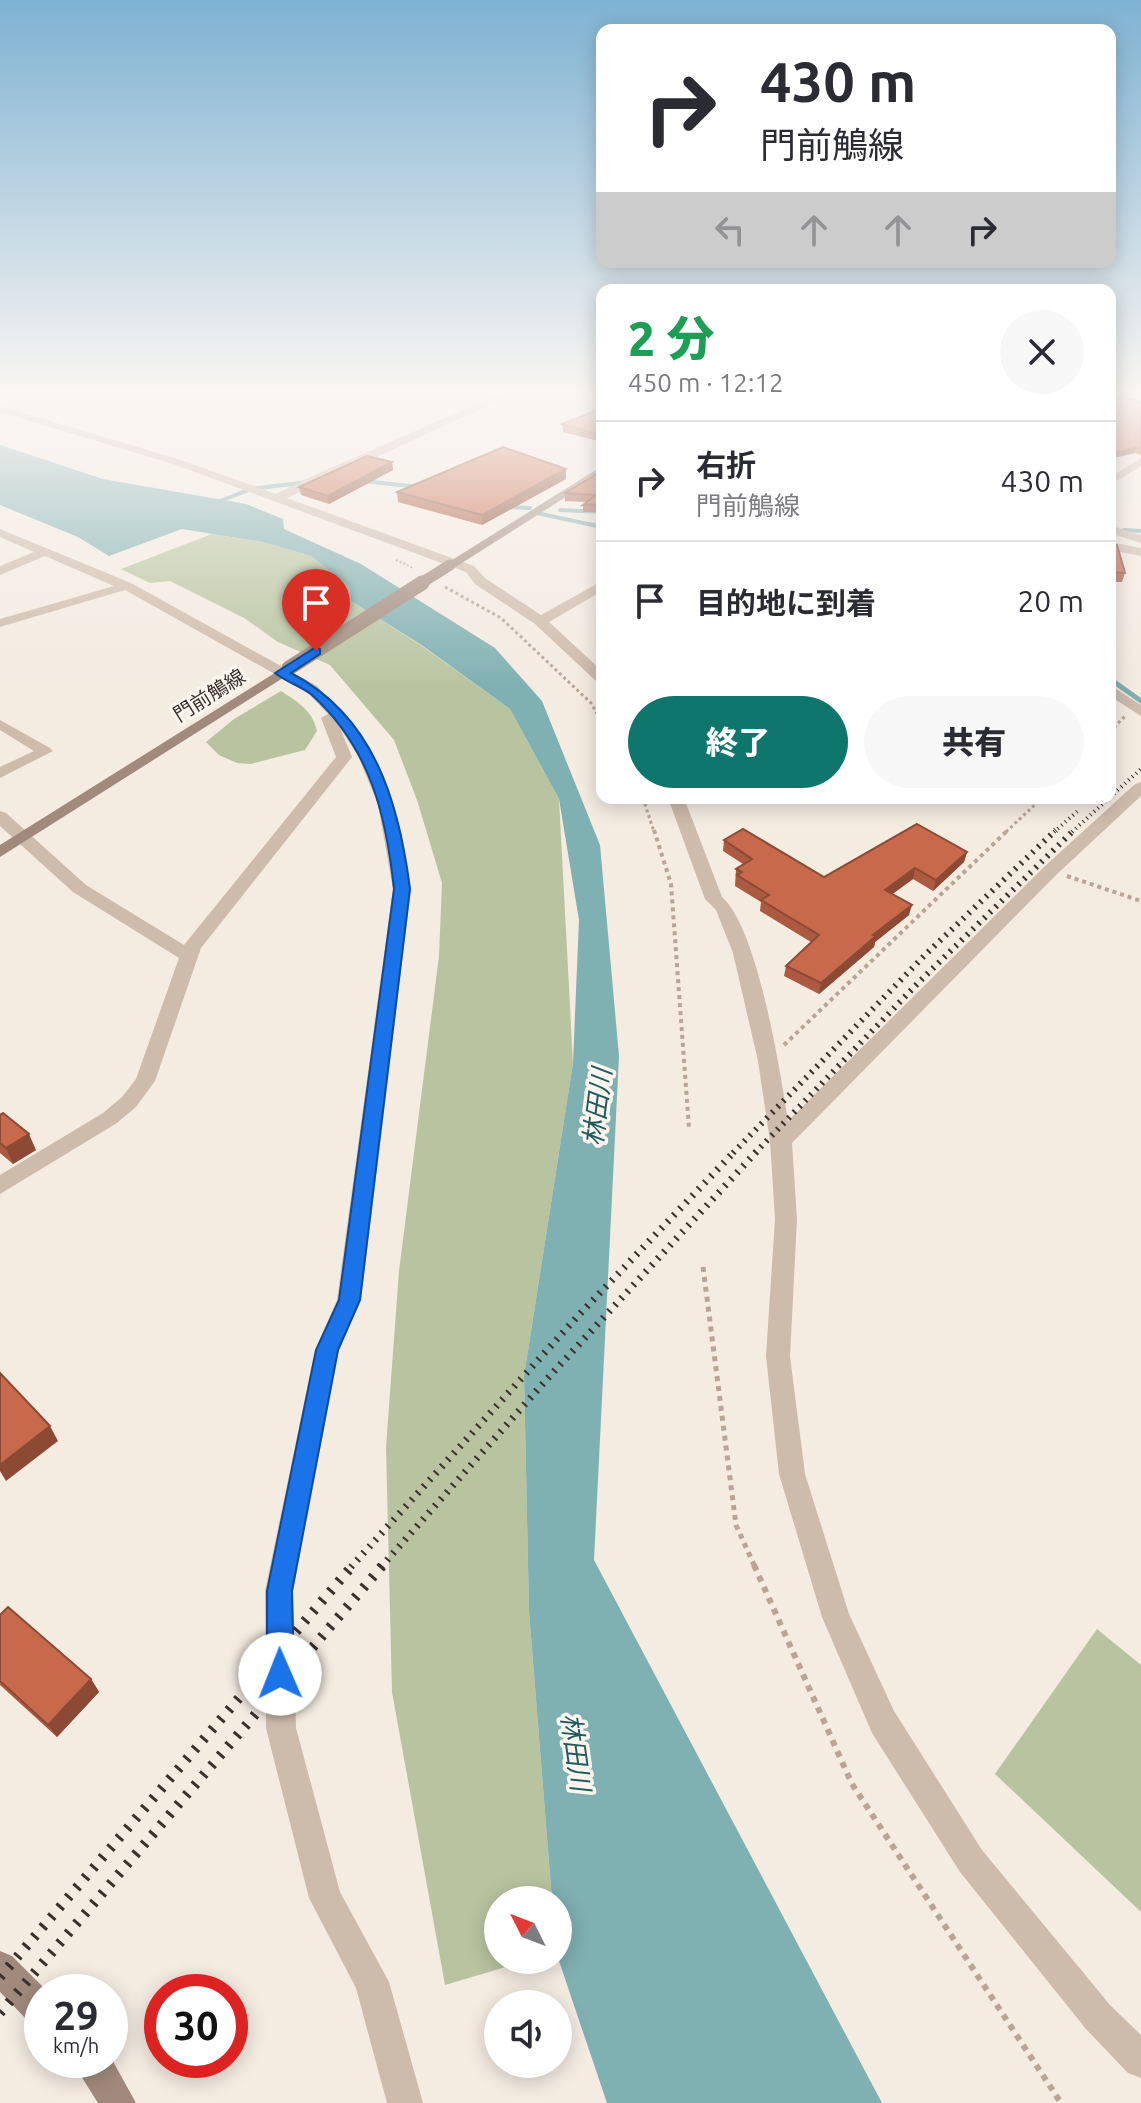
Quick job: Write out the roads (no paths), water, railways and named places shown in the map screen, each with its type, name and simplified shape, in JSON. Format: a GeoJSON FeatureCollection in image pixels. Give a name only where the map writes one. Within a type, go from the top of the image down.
{"type":"FeatureCollection","features":[{"type":"Feature","properties":{"kind":"main road","name":"門前鵤線"},"geometry":{"type":"LineString","coordinates":[[0,852],[567,491]]}},
{"type":"Feature","properties":{"kind":"main road"},"geometry":{"type":"LineString","coordinates":[[0,1968],[24,1993]]}},
{"type":"Feature","properties":{"kind":"main road"},"geometry":{"type":"LineString","coordinates":[[104,2078],[118,2103]]}},
{"type":"Feature","properties":{"kind":"street"},"geometry":{"type":"LineString","coordinates":[[263,491],[470,569],[480,581],[540,621],[596,673]]}},
{"type":"Feature","properties":{"kind":"street"},"geometry":{"type":"LineString","coordinates":[[280,497],[291,491]]}},
{"type":"Feature","properties":{"kind":"street"},"geometry":{"type":"LineString","coordinates":[[1116,531],[1141,539]]}},
{"type":"Feature","properties":{"kind":"street"},"geometry":{"type":"LineString","coordinates":[[0,533],[126,586],[285,671],[312,689],[328,703],[368,756],[380,784],[397,847],[402,889],[349,1300],[327,1350],[279,1591],[281,1728],[325,1898],[372,1982],[405,2103]]}},
{"type":"Feature","properties":{"kind":"street"},"geometry":{"type":"LineString","coordinates":[[1116,547],[1141,552]]}},
{"type":"Feature","properties":{"kind":"street"},"geometry":{"type":"LineString","coordinates":[[0,571],[44,552]]}},
{"type":"Feature","properties":{"kind":"street"},"geometry":{"type":"LineString","coordinates":[[0,623],[126,586]]}},
{"type":"Feature","properties":{"kind":"street"},"geometry":{"type":"LineString","coordinates":[[540,621],[596,590]]}},
{"type":"Feature","properties":{"kind":"street"},"geometry":{"type":"LineString","coordinates":[[1116,694],[1137,710]]}},
{"type":"Feature","properties":{"kind":"street"},"geometry":{"type":"LineString","coordinates":[[0,1186],[110,1118],[129,1102],[145,1081],[192,947],[344,757],[325,714],[328,703]]}},
{"type":"Feature","properties":{"kind":"street"},"geometry":{"type":"LineString","coordinates":[[0,724],[45,751],[0,773]]}},
{"type":"Feature","properties":{"kind":"street"},"geometry":{"type":"LineString","coordinates":[[781,1141],[1050,871],[1141,787]]}},
{"type":"Feature","properties":{"kind":"street"},"geometry":{"type":"LineString","coordinates":[[678,804],[714,899],[724,908],[742,953],[768,1061],[781,1141],[786,1219],[778,1356],[792,1474],[836,1617],[883,1722],[971,1861],[1098,2017],[1141,2060]]}},
{"type":"Feature","properties":{"kind":"street"},"geometry":{"type":"LineString","coordinates":[[0,816],[21,838],[108,908],[134,920],[189,956]]}},
{"type":"Feature","properties":{"kind":"water","name":"林田川"},"geometry":{"type":"Polygon","coordinates":[[[0,491],[172,491],[246,504],[283,519],[284,529],[361,564],[495,648],[542,701],[600,845],[619,1056],[594,1560],[882,2103],[607,2103],[572,1999],[572,1990],[569,1990],[563,1974],[572,1974],[572,1886],[551,1886],[529,1611],[524,1376],[573,1063],[579,920],[559,799],[510,709],[420,644],[351,601],[350,587],[311,556],[263,542],[182,529],[109,556],[78,537],[0,505],[0,491]]]}},
{"type":"Feature","properties":{"kind":"waterway"},"geometry":{"type":"LineString","coordinates":[[215,503],[245,491]]}},
{"type":"Feature","properties":{"kind":"waterway"},"geometry":{"type":"LineString","coordinates":[[505,507],[530,508]]}},
{"type":"Feature","properties":{"kind":"waterway"},"geometry":{"type":"LineString","coordinates":[[560,510],[596,512]]}},
{"type":"Feature","properties":{"kind":"waterway"},"geometry":{"type":"LineString","coordinates":[[532,512],[596,526]]}},
{"type":"Feature","properties":{"kind":"waterway"},"geometry":{"type":"LineString","coordinates":[[1124,530],[1141,531]]}},
{"type":"Feature","properties":{"kind":"waterway"},"geometry":{"type":"LineString","coordinates":[[1116,683],[1141,701]]}},
{"type":"Feature","properties":{"kind":"railway"},"geometry":{"type":"LineString","coordinates":[[1116,792],[1141,769]]}},
{"type":"Feature","properties":{"kind":"railway"},"geometry":{"type":"LineString","coordinates":[[1072,832],[1102,804]]}},
{"type":"Feature","properties":{"kind":"railway"},"geometry":{"type":"LineString","coordinates":[[1054,832],[1080,809]]}},
{"type":"Feature","properties":{"kind":"railway"},"geometry":{"type":"LineString","coordinates":[[733,1153],[926,954],[1056,830]]}},
{"type":"Feature","properties":{"kind":"railway"},"geometry":{"type":"LineString","coordinates":[[755,1153],[919,982],[1074,830]]}},
{"type":"Feature","properties":{"kind":"railway"},"geometry":{"type":"LineString","coordinates":[[351,1567],[577,1317],[735,1151]]}},
{"type":"Feature","properties":{"kind":"railway"},"geometry":{"type":"LineString","coordinates":[[381,1567],[547,1379],[757,1151]]}},
{"type":"Feature","properties":{"kind":"railway"},"geometry":{"type":"LineString","coordinates":[[0,1977],[353,1565]]}},
{"type":"Feature","properties":{"kind":"railway"},"geometry":{"type":"LineString","coordinates":[[0,2013],[383,1565]]}}]}
